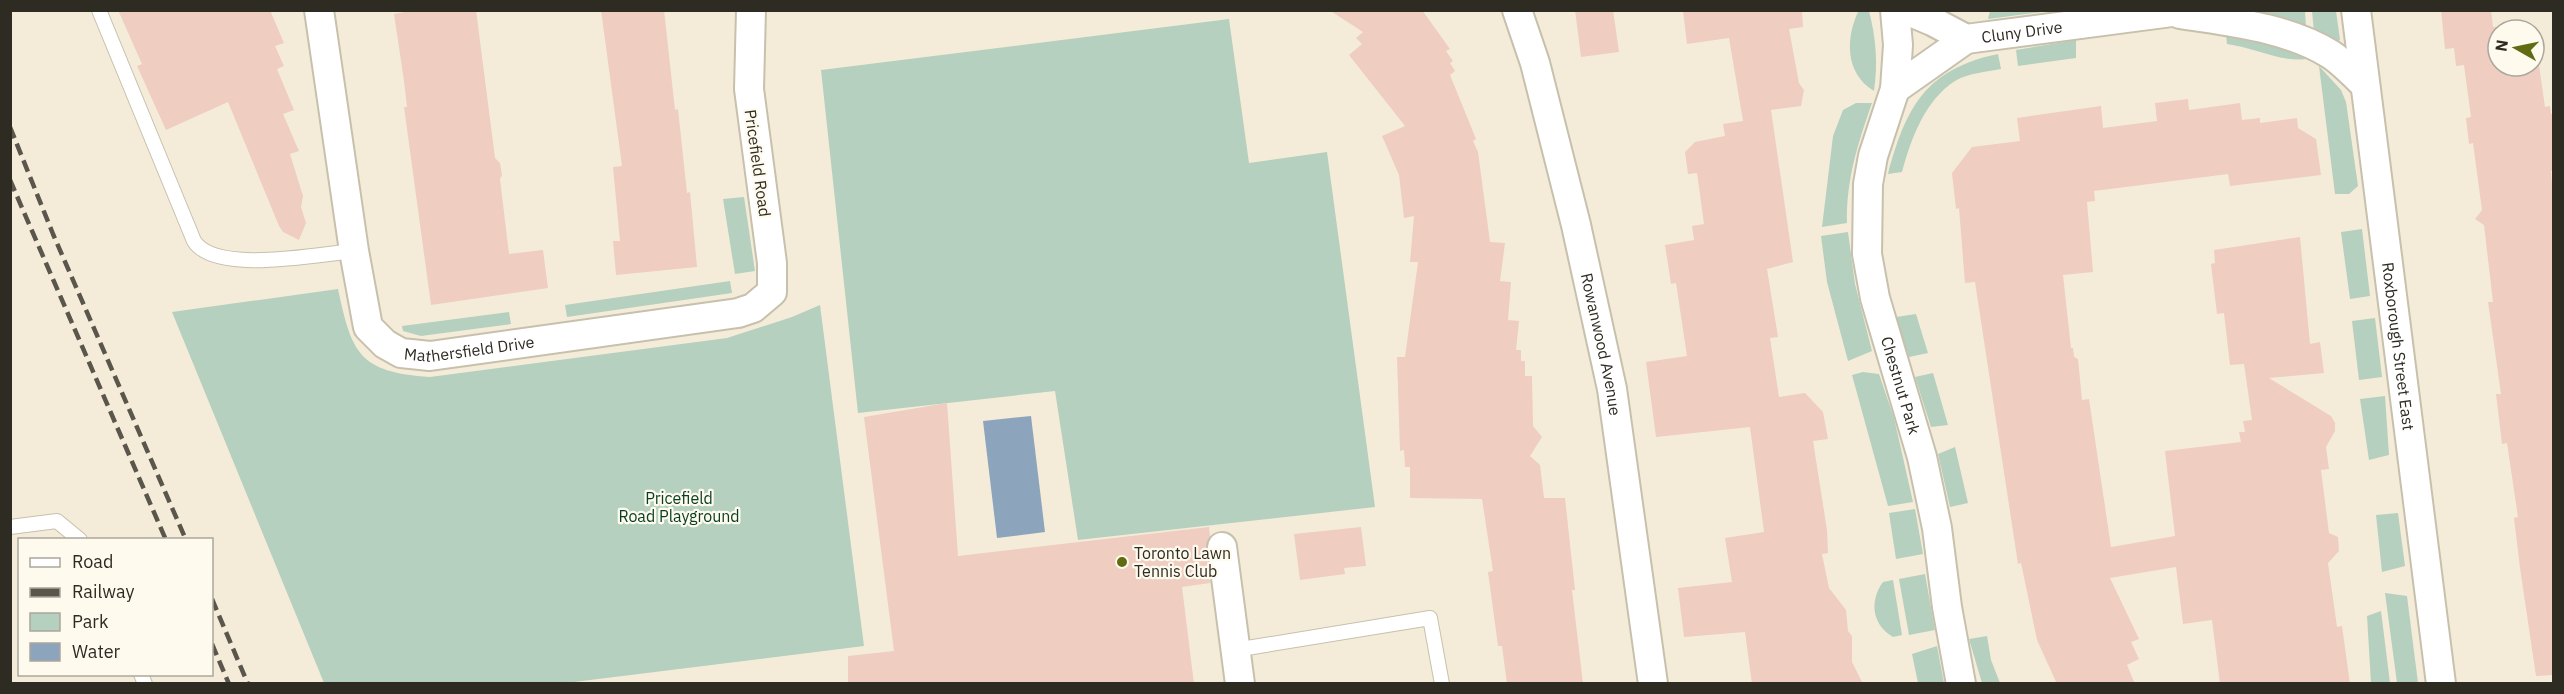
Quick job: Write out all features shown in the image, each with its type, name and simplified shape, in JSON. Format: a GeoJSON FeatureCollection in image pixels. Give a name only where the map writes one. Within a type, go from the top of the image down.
{"type":"FeatureCollection","features":[{"type":"Feature","properties":{"kind":"street","name":"Mathersfield Drive"},"geometry":{"type":"LineString","coordinates":[[319,10],[354,251],[368,327],[385,344],[412,355],[430,356],[738,313],[753,308]]}},
{"type":"Feature","properties":{"kind":"street","name":"Pricefield Road"},"geometry":{"type":"LineString","coordinates":[[751,10],[748,89],[772,282],[772,292],[753,308]]}},
{"type":"Feature","properties":{"kind":"street","name":"Rowanwood Avenue"},"geometry":{"type":"LineString","coordinates":[[1517,10],[1535,63],[1576,225],[1612,389],[1653,684]]}},
{"type":"Feature","properties":{"kind":"street","name":"Chestnut Park"},"geometry":{"type":"LineString","coordinates":[[1895,10],[1898,45],[1895,89],[1873,156],[1868,184],[1868,254],[1875,298],[1924,468],[1937,528],[1947,607],[1961,684]]}},
{"type":"Feature","properties":{"kind":"street","name":"Cluny Drive"},"geometry":{"type":"LineString","coordinates":[[1906,10],[1966,39],[2184,12],[2259,27],[2302,40],[2332,55],[2365,85]]}},
{"type":"Feature","properties":{"kind":"street","name":"Roxborough Street East"},"geometry":{"type":"LineString","coordinates":[[2356,10],[2441,684]]}},
{"type":"Feature","properties":{"kind":"street"},"geometry":{"type":"LineString","coordinates":[[1895,89],[1966,39]]}},
{"type":"Feature","properties":{"kind":"street"},"geometry":{"type":"LineString","coordinates":[[1222,546],[1240,684]]}},
{"type":"Feature","properties":{"kind":"lane"},"geometry":{"type":"LineString","coordinates":[[99,10],[194,242],[200,250],[216,256],[244,261],[354,251]]}},
{"type":"Feature","properties":{"kind":"lane"},"geometry":{"type":"LineString","coordinates":[[10,527],[57,521],[78,538]]}},
{"type":"Feature","properties":{"kind":"lane"},"geometry":{"type":"LineString","coordinates":[[1236,650],[1430,618],[1442,684]]}},
{"type":"Feature","properties":{"kind":"green space"},"geometry":{"type":"Polygon","coordinates":[[[1859,10],[1869,11],[1873,31],[1876,51],[1874,91],[1857,75],[1850,55],[1851,32],[1859,10]]]}},
{"type":"Feature","properties":{"kind":"green space"},"geometry":{"type":"Polygon","coordinates":[[[1990,10],[2049,11],[1988,19],[1990,10]]]}},
{"type":"Feature","properties":{"kind":"green space"},"geometry":{"type":"Polygon","coordinates":[[[2239,11],[2305,11],[2306,27],[2239,11]]]}},
{"type":"Feature","properties":{"kind":"green space"},"geometry":{"type":"Polygon","coordinates":[[[2312,11],[2336,11],[2340,40],[2335,42],[2314,32],[2312,11]]]}},
{"type":"Feature","properties":{"kind":"green space"},"geometry":{"type":"Polygon","coordinates":[[[1229,19],[1249,163],[1327,152],[1375,507],[1078,540],[1055,391],[858,413],[821,70],[1229,19]]]}},
{"type":"Feature","properties":{"kind":"green space"},"geometry":{"type":"Polygon","coordinates":[[[2226,35],[2280,46],[2310,58],[2291,59],[2227,44],[2226,35]]]}},
{"type":"Feature","properties":{"kind":"green space"},"geometry":{"type":"Polygon","coordinates":[[[2076,40],[2076,58],[2018,66],[2016,50],[2076,40]]]}},
{"type":"Feature","properties":{"kind":"green space"},"geometry":{"type":"Polygon","coordinates":[[[1998,54],[2001,69],[1960,78],[1944,89],[1927,109],[1915,134],[1902,172],[1888,174],[1903,129],[1923,94],[1936,81],[1953,70],[1998,54]]]}},
{"type":"Feature","properties":{"kind":"green space"},"geometry":{"type":"Polygon","coordinates":[[[2319,66],[2341,90],[2346,102],[2358,186],[2349,194],[2335,194],[2319,66]]]}},
{"type":"Feature","properties":{"kind":"green space"},"geometry":{"type":"Polygon","coordinates":[[[1856,103],[1872,103],[1851,177],[1847,223],[1822,227],[1833,136],[1843,110],[1856,103]]]}},
{"type":"Feature","properties":{"kind":"green space"},"geometry":{"type":"Polygon","coordinates":[[[744,197],[755,271],[735,274],[723,199],[744,197]]]}},
{"type":"Feature","properties":{"kind":"green space"},"geometry":{"type":"Polygon","coordinates":[[[2362,229],[2370,296],[2350,299],[2341,232],[2362,229]]]}},
{"type":"Feature","properties":{"kind":"green space"},"geometry":{"type":"Polygon","coordinates":[[[1848,232],[1855,284],[1872,351],[1848,361],[1827,282],[1821,236],[1848,232]]]}},
{"type":"Feature","properties":{"kind":"green space"},"geometry":{"type":"Polygon","coordinates":[[[730,281],[732,293],[567,317],[565,305],[730,281]]]}},
{"type":"Feature","properties":{"kind":"green space","name":"Pricefield Road Playground"},"geometry":{"type":"Polygon","coordinates":[[[338,289],[348,330],[363,356],[388,370],[430,377],[727,338],[792,317],[820,305],[864,646],[566,683],[324,683],[172,312],[338,289]]]}},
{"type":"Feature","properties":{"kind":"green space"},"geometry":{"type":"Polygon","coordinates":[[[509,312],[511,324],[421,336],[403,331],[402,326],[509,312]]]}},
{"type":"Feature","properties":{"kind":"green space"},"geometry":{"type":"Polygon","coordinates":[[[1916,314],[1928,353],[1909,357],[1896,317],[1916,314]]]}},
{"type":"Feature","properties":{"kind":"green space"},"geometry":{"type":"Polygon","coordinates":[[[2375,318],[2382,377],[2359,380],[2352,321],[2375,318]]]}},
{"type":"Feature","properties":{"kind":"green space"},"geometry":{"type":"Polygon","coordinates":[[[1863,372],[1879,374],[1894,418],[1913,502],[1888,506],[1852,375],[1863,372]]]}},
{"type":"Feature","properties":{"kind":"green space"},"geometry":{"type":"Polygon","coordinates":[[[1933,373],[1948,425],[1931,427],[1915,377],[1933,373]]]}},
{"type":"Feature","properties":{"kind":"green space"},"geometry":{"type":"Polygon","coordinates":[[[2385,396],[2389,455],[2369,460],[2360,399],[2385,396]]]}},
{"type":"Feature","properties":{"kind":"green space"},"geometry":{"type":"Polygon","coordinates":[[[1955,447],[1968,503],[1950,507],[1938,454],[1955,447]]]}},
{"type":"Feature","properties":{"kind":"green space"},"geometry":{"type":"Polygon","coordinates":[[[1915,509],[1923,554],[1896,559],[1889,513],[1915,509]]]}},
{"type":"Feature","properties":{"kind":"green space"},"geometry":{"type":"Polygon","coordinates":[[[2398,513],[2405,566],[2382,572],[2376,515],[2398,513]]]}},
{"type":"Feature","properties":{"kind":"green space"},"geometry":{"type":"Polygon","coordinates":[[[1925,574],[1935,630],[1909,635],[1899,579],[1925,574]]]}},
{"type":"Feature","properties":{"kind":"green space"},"geometry":{"type":"Polygon","coordinates":[[[1893,580],[1902,635],[1893,637],[1881,626],[1874,605],[1883,582],[1893,580]]]}},
{"type":"Feature","properties":{"kind":"green space"},"geometry":{"type":"Polygon","coordinates":[[[2385,593],[2407,596],[2418,683],[2397,683],[2385,593]]]}},
{"type":"Feature","properties":{"kind":"green space"},"geometry":{"type":"Polygon","coordinates":[[[2381,611],[2390,683],[2371,683],[2367,616],[2381,611]]]}},
{"type":"Feature","properties":{"kind":"green space"},"geometry":{"type":"Polygon","coordinates":[[[1987,636],[1991,660],[2000,683],[1982,683],[1969,639],[1987,636]]]}},
{"type":"Feature","properties":{"kind":"green space"},"geometry":{"type":"Polygon","coordinates":[[[1937,646],[1944,683],[1918,683],[1912,654],[1937,646]]]}},
{"type":"Feature","properties":{"kind":"water"},"geometry":{"type":"Polygon","coordinates":[[[1031,416],[1045,532],[997,538],[983,421],[1031,416]]]}},
{"type":"Feature","properties":{"kind":"building"},"geometry":{"type":"Polygon","coordinates":[[[118,10],[270,10],[284,43],[275,46],[284,66],[277,69],[294,110],[283,114],[299,151],[290,154],[303,196],[301,207],[306,223],[299,240],[283,232],[279,226],[228,102],[166,130],[137,66],[142,64],[118,10]]]}},
{"type":"Feature","properties":{"kind":"building"},"geometry":{"type":"Polygon","coordinates":[[[415,10],[476,10],[495,158],[500,163],[502,175],[500,179],[509,254],[543,250],[548,288],[431,305],[404,107],[407,107],[394,14],[415,10]]]}},
{"type":"Feature","properties":{"kind":"building"},"geometry":{"type":"Polygon","coordinates":[[[601,10],[664,10],[675,110],[678,109],[687,193],[690,192],[697,267],[616,275],[613,241],[620,241],[613,167],[622,166],[601,10]]]}},
{"type":"Feature","properties":{"kind":"building"},"geometry":{"type":"Polygon","coordinates":[[[1329,10],[1422,10],[1450,49],[1446,51],[1453,61],[1450,63],[1455,71],[1450,75],[1476,139],[1473,141],[1478,152],[1490,242],[1505,243],[1500,281],[1511,282],[1508,320],[1519,321],[1516,350],[1521,350],[1521,361],[1525,361],[1525,376],[1532,376],[1533,426],[1542,437],[1530,456],[1540,465],[1544,498],[1565,498],[1575,590],[1572,590],[1583,684],[1507,684],[1502,646],[1498,646],[1488,572],[1493,571],[1482,499],[1410,498],[1410,467],[1405,467],[1404,450],[1400,451],[1397,357],[1405,357],[1418,262],[1410,262],[1414,216],[1404,218],[1399,175],[1382,136],[1405,126],[1349,55],[1362,44],[1356,38],[1363,32],[1329,10]]]}},
{"type":"Feature","properties":{"kind":"building"},"geometry":{"type":"Polygon","coordinates":[[[1575,10],[1613,10],[1619,52],[1581,57],[1575,10]]]}},
{"type":"Feature","properties":{"kind":"building"},"geometry":{"type":"Polygon","coordinates":[[[1683,10],[1802,10],[1803,27],[1789,29],[1799,83],[1804,90],[1801,106],[1771,110],[1793,262],[1767,269],[1778,337],[1770,338],[1779,397],[1805,393],[1823,412],[1828,439],[1813,441],[1827,530],[1828,553],[1822,554],[1829,588],[1846,610],[1848,631],[1852,636],[1852,662],[1863,684],[1752,684],[1745,632],[1684,637],[1678,588],[1732,582],[1725,538],[1764,532],[1750,427],[1656,437],[1646,362],[1687,356],[1676,283],[1671,284],[1665,245],[1694,240],[1692,226],[1704,224],[1697,173],[1688,174],[1685,152],[1695,142],[1725,136],[1723,124],[1743,121],[1729,38],[1687,44],[1683,10]]]}},
{"type":"Feature","properties":{"kind":"building"},"geometry":{"type":"Polygon","coordinates":[[[2441,10],[2491,10],[2492,18],[2486,18],[2486,78],[2541,78],[2545,107],[2550,106],[2551,114],[2553,114],[2553,171],[2551,171],[2553,199],[2553,675],[2536,676],[2514,518],[2518,517],[2507,443],[2502,444],[2496,394],[2501,394],[2488,302],[2493,302],[2484,225],[2475,219],[2482,210],[2473,143],[2469,144],[2466,118],[2471,117],[2464,65],[2456,66],[2454,48],[2445,49],[2441,10]]]}},
{"type":"Feature","properties":{"kind":"building"},"geometry":{"type":"Polygon","coordinates":[[[2188,99],[2189,110],[2240,103],[2242,120],[2260,118],[2260,123],[2297,118],[2298,128],[2316,139],[2321,175],[2230,186],[2228,174],[2094,191],[2095,201],[2087,202],[2093,272],[2063,275],[2071,348],[2073,348],[2074,357],[2078,359],[2082,400],[2089,399],[2111,547],[2175,536],[2165,451],[2241,442],[2239,432],[2245,432],[2243,421],[2252,420],[2244,364],[2230,365],[2224,313],[2217,314],[2211,264],[2215,263],[2214,250],[2300,237],[2310,344],[2320,342],[2324,373],[2269,378],[2331,416],[2335,423],[2335,431],[2326,447],[2329,469],[2321,470],[2329,533],[2338,537],[2339,551],[2328,563],[2337,627],[2342,626],[2350,684],[2220,684],[2212,620],[2183,624],[2176,567],[2110,578],[2139,639],[2131,642],[2139,659],[2127,665],[2135,684],[2057,684],[2037,640],[2021,563],[2018,564],[1975,282],[1965,283],[1959,208],[1956,209],[1952,173],[1972,147],[2020,141],[2017,118],[2101,106],[2103,128],[2157,121],[2155,103],[2188,99]]]}},
{"type":"Feature","properties":{"kind":"building"},"geometry":{"type":"Polygon","coordinates":[[[947,403],[958,556],[1209,527],[1210,537],[1206,549],[1210,583],[1182,587],[1194,684],[848,684],[848,656],[894,651],[864,417],[947,403]]]}},
{"type":"Feature","properties":{"kind":"building"},"geometry":{"type":"Polygon","coordinates":[[[1361,527],[1366,566],[1344,568],[1345,574],[1300,580],[1294,534],[1361,527]]]}},
{"type":"Feature","properties":{"kind":"railway"},"geometry":{"type":"LineString","coordinates":[[10,127],[53,234],[185,538]]}},
{"type":"Feature","properties":{"kind":"railway"},"geometry":{"type":"LineString","coordinates":[[10,180],[165,538]]}},
{"type":"Feature","properties":{"kind":"railway"},"geometry":{"type":"LineString","coordinates":[[213,601],[248,684]]}},
{"type":"Feature","properties":{"kind":"railway"},"geometry":{"type":"LineString","coordinates":[[213,646],[229,684]]}},
{"type":"Feature","properties":{"kind":"place","name":"Toronto Lawn Tennis Club"},"geometry":{"type":"Point","coordinates":[1122,562]}}]}
